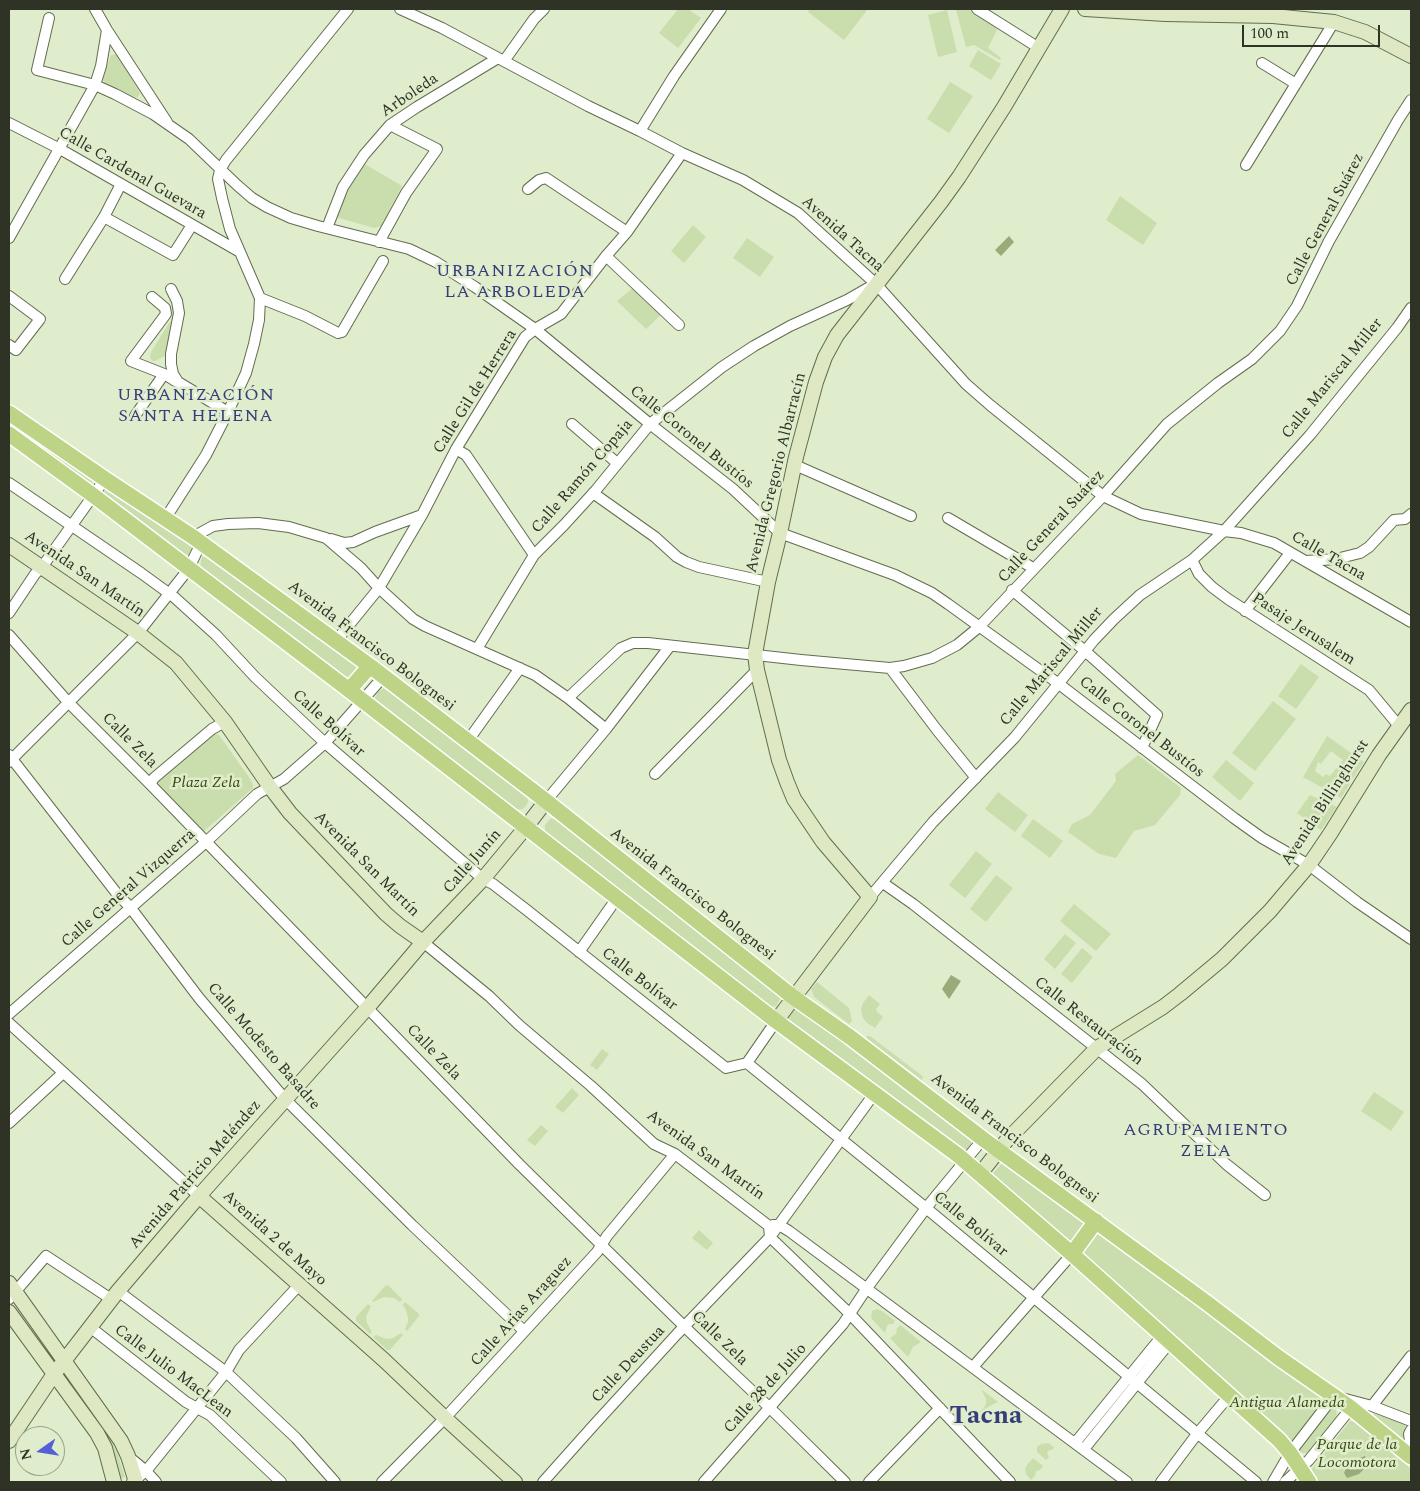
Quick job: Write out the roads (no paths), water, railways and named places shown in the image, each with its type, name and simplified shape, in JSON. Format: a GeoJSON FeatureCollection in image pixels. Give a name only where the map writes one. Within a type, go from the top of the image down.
{"type":"FeatureCollection","features":[{"type":"Feature","properties":{"kind":"main road","name":"Avenida Francisco Bolognesi"},"geometry":{"type":"LineString","coordinates":[[9,413],[197,540],[370,666],[546,801],[793,997],[850,1037],[983,1139],[1280,1358],[1351,1408],[1411,1457]]}},
{"type":"Feature","properties":{"kind":"main road"},"geometry":{"type":"LineString","coordinates":[[9,434],[94,496],[349,690],[776,1021],[964,1161],[1072,1254],[1279,1440],[1309,1482]]}},
{"type":"Feature","properties":{"kind":"main road"},"geometry":{"type":"LineString","coordinates":[[349,690],[370,666]]}},
{"type":"Feature","properties":{"kind":"main road"},"geometry":{"type":"LineString","coordinates":[[1072,1254],[1096,1222]]}},
{"type":"Feature","properties":{"kind":"street","name":"Calle Coronel Bustíos"},"geometry":{"type":"LineString","coordinates":[[95,9],[170,127]]}},
{"type":"Feature","properties":{"kind":"street"},"geometry":{"type":"LineString","coordinates":[[165,519],[206,455],[228,412],[246,373],[259,320],[260,298],[230,229],[218,179],[220,170],[226,160],[348,9]]}},
{"type":"Feature","properties":{"kind":"street","name":"Avenida Tacna"},"geometry":{"type":"LineString","coordinates":[[400,9],[414,14],[588,106],[682,153],[743,180],[798,213],[876,284],[966,384],[1103,496],[1141,514],[1224,531]]}},
{"type":"Feature","properties":{"kind":"street"},"geometry":{"type":"LineString","coordinates":[[501,59],[544,9]]}},
{"type":"Feature","properties":{"kind":"street"},"geometry":{"type":"LineString","coordinates":[[640,131],[674,76],[721,9]]}},
{"type":"Feature","properties":{"kind":"street"},"geometry":{"type":"LineString","coordinates":[[977,9],[1039,48]]}},
{"type":"Feature","properties":{"kind":"street","name":"Avenida Gregorio Albarracín"},"geometry":{"type":"LineString","coordinates":[[870,897],[823,842],[794,799],[779,760],[757,670],[755,654],[768,582],[816,382],[825,357],[844,324],[960,177],[1062,9]]}},
{"type":"Feature","properties":{"kind":"street"},"geometry":{"type":"LineString","coordinates":[[1086,9],[1165,14],[1273,16],[1334,22],[1365,32],[1411,56]]}},
{"type":"Feature","properties":{"kind":"street","name":"Calle Coronel Bustíos"},"geometry":{"type":"LineString","coordinates":[[49,18],[37,70],[96,85],[134,104],[194,144],[252,198],[268,207],[291,218],[409,249],[436,262],[476,287],[535,330],[733,489],[780,533],[908,580],[948,604],[1059,684],[1262,838],[1309,865],[1357,902],[1411,939]]}},
{"type":"Feature","properties":{"kind":"street"},"geometry":{"type":"LineString","coordinates":[[1246,165],[1334,22]]}},
{"type":"Feature","properties":{"kind":"street"},"geometry":{"type":"LineString","coordinates":[[9,238],[96,85],[108,30]]}},
{"type":"Feature","properties":{"kind":"street","name":"Arboleda"},"geometry":{"type":"LineString","coordinates":[[327,228],[343,187],[364,155],[390,125],[417,107],[501,59]]}},
{"type":"Feature","properties":{"kind":"street"},"geometry":{"type":"LineString","coordinates":[[1262,63],[1296,84]]}},
{"type":"Feature","properties":{"kind":"street","name":"Calle General Suárez"},"geometry":{"type":"LineString","coordinates":[[568,698],[622,648],[633,644],[648,643],[890,668],[932,658],[957,645],[979,627],[1103,496],[1167,424],[1218,383],[1252,359],[1280,331],[1296,306],[1329,241],[1411,100]]}},
{"type":"Feature","properties":{"kind":"street","name":"Calle Cardenal Guevara"},"geometry":{"type":"LineString","coordinates":[[9,123],[60,149],[240,252]]}},
{"type":"Feature","properties":{"kind":"street"},"geometry":{"type":"LineString","coordinates":[[379,242],[406,193],[437,149],[390,125]]}},
{"type":"Feature","properties":{"kind":"street","name":"Calle Gil de Herrera"},"geometry":{"type":"LineString","coordinates":[[336,641],[379,588],[422,515],[456,449],[525,337],[561,314],[627,232],[682,153]]}},
{"type":"Feature","properties":{"kind":"street"},"geometry":{"type":"LineString","coordinates":[[528,189],[539,180],[546,178],[627,232]]}},
{"type":"Feature","properties":{"kind":"street"},"geometry":{"type":"LineString","coordinates":[[65,279],[104,217],[121,184]]}},
{"type":"Feature","properties":{"kind":"street"},"geometry":{"type":"LineString","coordinates":[[104,217],[173,255],[192,225]]}},
{"type":"Feature","properties":{"kind":"street"},"geometry":{"type":"LineString","coordinates":[[606,256],[679,325]]}},
{"type":"Feature","properties":{"kind":"street"},"geometry":{"type":"LineString","coordinates":[[260,298],[305,316],[338,333],[342,332],[382,261]]}},
{"type":"Feature","properties":{"kind":"street","name":"Calle Ramón Copaja"},"geometry":{"type":"LineString","coordinates":[[477,649],[534,555],[593,493],[650,424],[722,367],[754,346],[790,326],[847,300],[876,284]]}},
{"type":"Feature","properties":{"kind":"street"},"geometry":{"type":"LineString","coordinates":[[171,289],[177,301],[179,313],[171,354],[172,369],[178,382]]}},
{"type":"Feature","properties":{"kind":"street"},"geometry":{"type":"LineString","coordinates":[[9,296],[40,319],[16,350],[9,345]]}},
{"type":"Feature","properties":{"kind":"street"},"geometry":{"type":"LineString","coordinates":[[152,297],[165,308],[166,314],[131,361],[164,374],[228,412]]}},
{"type":"Feature","properties":{"kind":"street","name":"Calle Mariscal Miller"},"geometry":{"type":"LineString","coordinates":[[776,1021],[870,897],[933,822],[1015,737],[1085,651],[1114,619],[1140,595],[1192,560],[1224,531],[1310,435],[1411,308]]}},
{"type":"Feature","properties":{"kind":"street"},"geometry":{"type":"LineString","coordinates":[[135,416],[164,374]]}},
{"type":"Feature","properties":{"kind":"street"},"geometry":{"type":"LineString","coordinates":[[572,424],[617,463]]}},
{"type":"Feature","properties":{"kind":"street"},"geometry":{"type":"LineString","coordinates":[[456,449],[466,455],[534,555]]}},
{"type":"Feature","properties":{"kind":"street"},"geometry":{"type":"LineString","coordinates":[[795,465],[911,516]]}},
{"type":"Feature","properties":{"kind":"street"},"geometry":{"type":"LineString","coordinates":[[9,612],[105,479]]}},
{"type":"Feature","properties":{"kind":"street","name":"Calle Bolívar"},"geometry":{"type":"LineString","coordinates":[[9,483],[169,593],[216,635],[255,677],[325,743],[483,879],[493,884],[636,995],[726,1068],[747,1063],[926,1208],[1256,1482]]}},
{"type":"Feature","properties":{"kind":"street"},"geometry":{"type":"LineString","coordinates":[[593,493],[655,536],[677,557],[686,562],[699,567],[768,582]]}},
{"type":"Feature","properties":{"kind":"street"},"geometry":{"type":"LineString","coordinates":[[10,758],[138,633],[189,568],[197,540],[213,526],[258,523],[289,527],[344,543],[353,542],[422,515]]}},
{"type":"Feature","properties":{"kind":"street"},"geometry":{"type":"LineString","coordinates":[[948,518],[1034,568]]}},
{"type":"Feature","properties":{"kind":"street"},"geometry":{"type":"LineString","coordinates":[[1305,561],[1336,559],[1360,553],[1394,520],[1409,518]]}},
{"type":"Feature","properties":{"kind":"street","name":"Calle Tacna"},"geometry":{"type":"LineString","coordinates":[[1224,531],[1254,536],[1274,543],[1411,622]]}},
{"type":"Feature","properties":{"kind":"street"},"geometry":{"type":"LineString","coordinates":[[326,538],[361,568],[379,588],[413,619],[535,675],[568,698],[606,729]]}},
{"type":"Feature","properties":{"kind":"street","name":"Avenida San Martín"},"geometry":{"type":"LineString","coordinates":[[9,545],[138,633],[176,663],[225,722],[290,813],[386,914],[489,996],[519,1025],[591,1086],[654,1144],[675,1154],[774,1225],[790,1231],[1127,1482]]}},
{"type":"Feature","properties":{"kind":"street"},"geometry":{"type":"LineString","coordinates":[[1245,611],[1290,553]]}},
{"type":"Feature","properties":{"kind":"street","name":"Pasaje Jerusalem"},"geometry":{"type":"LineString","coordinates":[[1192,560],[1199,574],[1212,587],[1245,611],[1369,690],[1399,726]]}},
{"type":"Feature","properties":{"kind":"street"},"geometry":{"type":"LineString","coordinates":[[1012,590],[1085,651],[1156,715],[1142,748]]}},
{"type":"Feature","properties":{"kind":"street","name":"Calle Zela"},"geometry":{"type":"LineString","coordinates":[[9,635],[68,702],[368,1007],[520,1165],[845,1482]]}},
{"type":"Feature","properties":{"kind":"street"},"geometry":{"type":"LineString","coordinates":[[546,801],[606,729],[670,646]]}},
{"type":"Feature","properties":{"kind":"street"},"geometry":{"type":"LineString","coordinates":[[467,742],[520,668]]}},
{"type":"Feature","properties":{"kind":"street"},"geometry":{"type":"LineString","coordinates":[[890,668],[976,778]]}},
{"type":"Feature","properties":{"kind":"street"},"geometry":{"type":"LineString","coordinates":[[655,774],[757,670]]}},
{"type":"Feature","properties":{"kind":"street","name":"Calle General Vizquerra"},"geometry":{"type":"LineString","coordinates":[[9,1014],[206,842],[257,794],[284,779],[325,743],[383,677]]}},
{"type":"Feature","properties":{"kind":"street","name":"Avenida Billinghurst"},"geometry":{"type":"LineString","coordinates":[[980,1174],[999,1150],[1097,1048],[1163,1006],[1203,975],[1254,927],[1309,865],[1379,755],[1411,710]]}},
{"type":"Feature","properties":{"kind":"street"},"geometry":{"type":"LineString","coordinates":[[150,784],[154,778],[212,729],[225,722]]}},
{"type":"Feature","properties":{"kind":"street","name":"Calle Modesto Basadre"},"geometry":{"type":"LineString","coordinates":[[10,758],[118,895],[130,907],[199,998],[285,1099],[412,1225],[524,1331]]}},
{"type":"Feature","properties":{"kind":"street","name":"Calle Junín"},"geometry":{"type":"LineString","coordinates":[[423,942],[483,879],[546,801]]}},
{"type":"Feature","properties":{"kind":"street","name":"Calle Restauración"},"geometry":{"type":"LineString","coordinates":[[883,883],[913,904],[1142,1084],[1226,1164],[1264,1195]]}},
{"type":"Feature","properties":{"kind":"street"},"geometry":{"type":"LineString","coordinates":[[579,952],[617,898]]}},
{"type":"Feature","properties":{"kind":"street","name":"Avenida Patricio Meléndez"},"geometry":{"type":"LineString","coordinates":[[9,1441],[54,1374],[114,1295],[423,942]]}},
{"type":"Feature","properties":{"kind":"street"},"geometry":{"type":"LineString","coordinates":[[747,1063],[776,1021]]}},
{"type":"Feature","properties":{"kind":"street","name":"Avenida 2 de Mayo"},"geometry":{"type":"LineString","coordinates":[[9,1023],[199,1196],[384,1360],[515,1482]]}},
{"type":"Feature","properties":{"kind":"street"},"geometry":{"type":"LineString","coordinates":[[9,1123],[63,1073]]}},
{"type":"Feature","properties":{"kind":"street"},"geometry":{"type":"LineString","coordinates":[[774,1225],[874,1094]]}},
{"type":"Feature","properties":{"kind":"street","name":"Calle 28 de Julio"},"geometry":{"type":"LineString","coordinates":[[704,1482],[844,1324],[867,1288],[926,1208],[983,1139]]}},
{"type":"Feature","properties":{"kind":"street","name":"Calle Arias Araguez"},"geometry":{"type":"LineString","coordinates":[[382,1482],[445,1418],[597,1252],[601,1244],[675,1154]]}},
{"type":"Feature","properties":{"kind":"street","name":"Avenida San Martín"},"geometry":{"type":"LineString","coordinates":[[770,1237],[774,1225]]}},
{"type":"Feature","properties":{"kind":"street"},"geometry":{"type":"LineString","coordinates":[[770,1237],[850,1314],[1010,1482]]}},
{"type":"Feature","properties":{"kind":"street","name":"Calle Deustua"},"geometry":{"type":"LineString","coordinates":[[543,1482],[684,1327],[770,1237]]}},
{"type":"Feature","properties":{"kind":"street"},"geometry":{"type":"LineString","coordinates":[[973,1367],[1072,1254]]}},
{"type":"Feature","properties":{"kind":"street"},"geometry":{"type":"LineString","coordinates":[[300,1284],[239,1350],[226,1372],[135,1482],[128,1456],[116,1433],[11,1291],[46,1256],[114,1295],[226,1372],[296,1438],[335,1482]]}},
{"type":"Feature","properties":{"kind":"street"},"geometry":{"type":"LineString","coordinates":[[9,1312],[97,1433],[105,1448],[114,1482]]}},
{"type":"Feature","properties":{"kind":"street","name":"Calle Julio MacLean"},"geometry":{"type":"LineString","coordinates":[[90,1327],[186,1402],[210,1415],[281,1482]]}},
{"type":"Feature","properties":{"kind":"street"},"geometry":{"type":"LineString","coordinates":[[1079,1446],[1166,1339]]}},
{"type":"Feature","properties":{"kind":"street"},"geometry":{"type":"LineString","coordinates":[[1285,1482],[1309,1460],[1351,1408],[1372,1406],[1411,1356]]}},
{"type":"Feature","properties":{"kind":"street"},"geometry":{"type":"LineString","coordinates":[[1161,1482],[1197,1434],[1229,1396]]}},
{"type":"Feature","properties":{"kind":"street"},"geometry":{"type":"LineString","coordinates":[[1273,1482],[1290,1453],[1334,1396],[1372,1406],[1411,1421]]}},
{"type":"Feature","properties":{"kind":"street"},"geometry":{"type":"LineString","coordinates":[[868,1482],[940,1408]]}},
{"type":"Feature","properties":{"kind":"street"},"geometry":{"type":"LineString","coordinates":[[1411,1430],[1409,1434],[1411,1450]]}},
{"type":"Feature","properties":{"kind":"street"},"geometry":{"type":"LineString","coordinates":[[128,1456],[156,1482]]}},
{"type":"Feature","properties":{"kind":"district","name":"URBANIZACIÓN LA ARBOLEDA"},"geometry":{"type":"Point","coordinates":[515,282]}},
{"type":"Feature","properties":{"kind":"district","name":"URBANIZACIÓN SANTA HELENA"},"geometry":{"type":"Point","coordinates":[196,406]}},
{"type":"Feature","properties":{"kind":"district","name":"AGRUPAMIENTO ZELA"},"geometry":{"type":"Point","coordinates":[1206,1141]}},
{"type":"Feature","properties":{"kind":"district","name":"Tacna"},"geometry":{"type":"Point","coordinates":[986,1418]}},
{"type":"Feature","properties":{"kind":"park label","name":"Plaza Zela"},"geometry":{"type":"Point","coordinates":[206,784]}},
{"type":"Feature","properties":{"kind":"park label","name":"Antigua Alameda"},"geometry":{"type":"Point","coordinates":[1287,1404]}},
{"type":"Feature","properties":{"kind":"park label","name":"Parque de la Locomotora"},"geometry":{"type":"Point","coordinates":[1357,1455]}}]}
